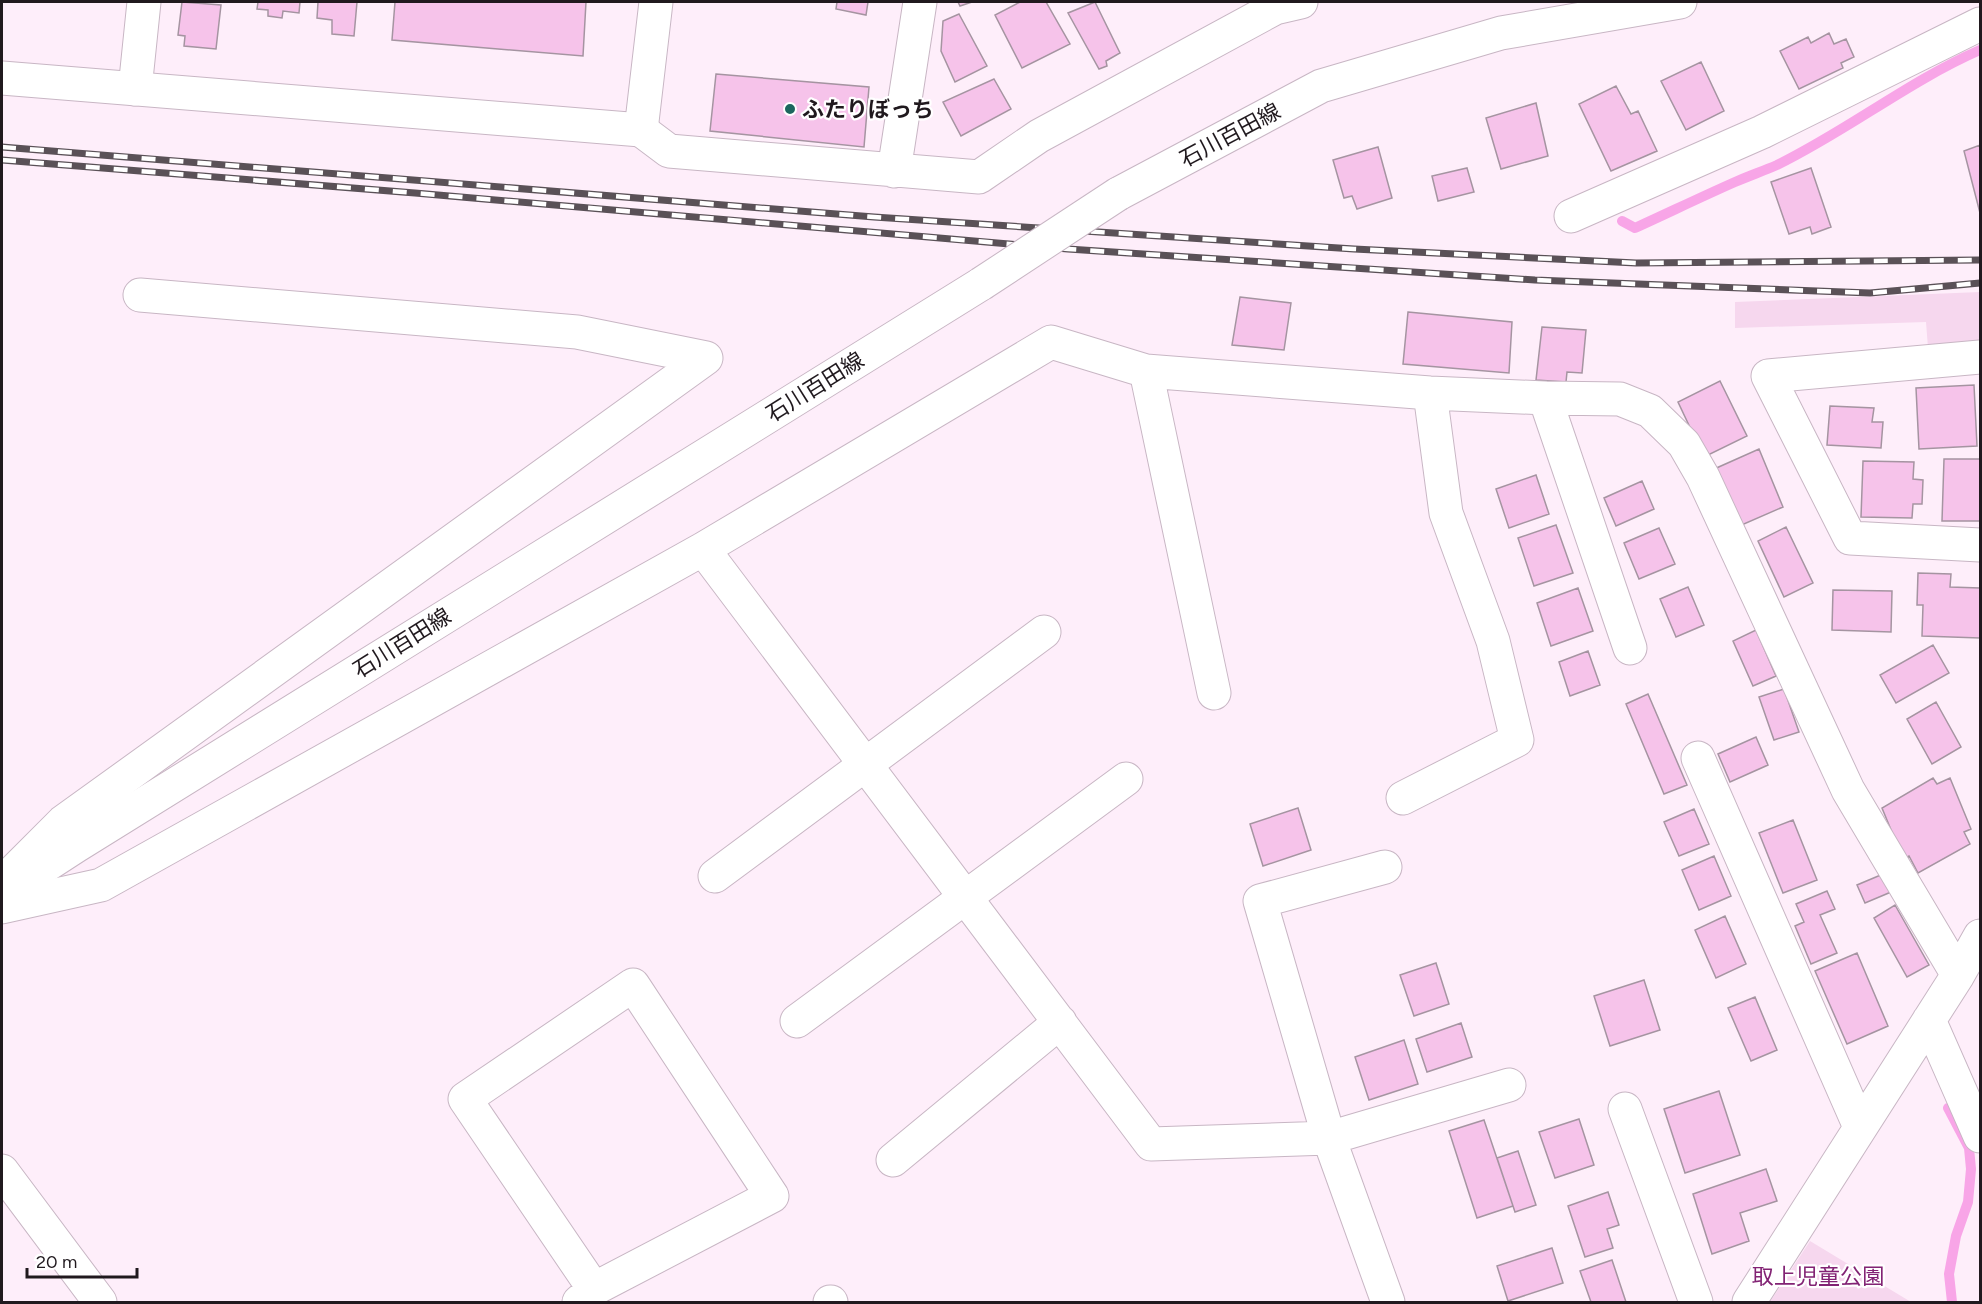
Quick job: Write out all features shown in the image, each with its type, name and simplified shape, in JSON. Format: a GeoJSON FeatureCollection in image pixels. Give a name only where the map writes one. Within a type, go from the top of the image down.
{"type":"FeatureCollection","features":[{"type":"Feature","properties":{"kind":"street"},"geometry":{"type":"LineString","coordinates":[[135,89],[144,2]]}},
{"type":"Feature","properties":{"kind":"street"},"geometry":{"type":"LineString","coordinates":[[641,130],[656,2]]}},
{"type":"Feature","properties":{"kind":"street"},"geometry":{"type":"LineString","coordinates":[[894,171],[920,2]]}},
{"type":"Feature","properties":{"kind":"street","name":"石川百田線"},"geometry":{"type":"LineString","coordinates":[[2,894],[981,284],[1118,194],[1321,86],[1501,33],[1680,2]]}},
{"type":"Feature","properties":{"kind":"street"},"geometry":{"type":"LineString","coordinates":[[2,78],[641,130],[669,151],[979,177],[1039,136],[1283,4]]}},
{"type":"Feature","properties":{"kind":"street"},"geometry":{"type":"LineString","coordinates":[[1571,216],[1762,132],[1980,24]]}},
{"type":"Feature","properties":{"kind":"street"},"geometry":{"type":"LineString","coordinates":[[2,883],[63,822],[706,358],[577,332],[140,295]]}},
{"type":"Feature","properties":{"kind":"street"},"geometry":{"type":"LineString","coordinates":[[2,908],[101,885],[703,549],[1052,342],[1146,371],[1430,393],[1620,399],[1650,411],[1684,444],[1703,477],[1848,789],[1958,975]]}},
{"type":"Feature","properties":{"kind":"street"},"geometry":{"type":"LineString","coordinates":[[1980,357],[1768,376],[1850,538],[1980,545]]}},
{"type":"Feature","properties":{"kind":"street"},"geometry":{"type":"LineString","coordinates":[[1146,371],[1214,693]]}},
{"type":"Feature","properties":{"kind":"street"},"geometry":{"type":"LineString","coordinates":[[1403,798],[1517,740],[1493,641],[1446,513],[1430,393]]}},
{"type":"Feature","properties":{"kind":"street"},"geometry":{"type":"LineString","coordinates":[[1545,398],[1630,648]]}},
{"type":"Feature","properties":{"kind":"street"},"geometry":{"type":"LineString","coordinates":[[703,549],[1151,1144],[1329,1138],[1509,1085]]}},
{"type":"Feature","properties":{"kind":"street"},"geometry":{"type":"LineString","coordinates":[[715,876],[1044,632]]}},
{"type":"Feature","properties":{"kind":"street"},"geometry":{"type":"LineString","coordinates":[[1698,758],[1860,1127]]}},
{"type":"Feature","properties":{"kind":"street"},"geometry":{"type":"LineString","coordinates":[[797,1021],[1126,779]]}},
{"type":"Feature","properties":{"kind":"street"},"geometry":{"type":"LineString","coordinates":[[1385,867],[1260,901],[1329,1138],[1388,1302]]}},
{"type":"Feature","properties":{"kind":"street"},"geometry":{"type":"LineString","coordinates":[[1749,1302],[1958,975],[1980,936]]}},
{"type":"Feature","properties":{"kind":"street"},"geometry":{"type":"LineString","coordinates":[[633,985],[772,1196],[586,1296],[465,1099],[633,985]]}},
{"type":"Feature","properties":{"kind":"street"},"geometry":{"type":"LineString","coordinates":[[1929,1020],[1980,1136]]}},
{"type":"Feature","properties":{"kind":"street"},"geometry":{"type":"LineString","coordinates":[[893,1160],[1060,1022]]}},
{"type":"Feature","properties":{"kind":"street"},"geometry":{"type":"LineString","coordinates":[[1625,1109],[1696,1302]]}},
{"type":"Feature","properties":{"kind":"street"},"geometry":{"type":"LineString","coordinates":[[2,1171],[100,1302]]}},
{"type":"Feature","properties":{"kind":"green space"},"geometry":{"type":"Polygon","coordinates":[[[1980,292],[1980,345],[1928,348],[1926,322],[1735,328],[1735,302],[1980,292]]]}},
{"type":"Feature","properties":{"kind":"green space","name":"取上児童公園"},"geometry":{"type":"Polygon","coordinates":[[[1810,1241],[1911,1302],[1770,1302],[1810,1241]]]}},
{"type":"Feature","properties":{"kind":"building"},"geometry":{"type":"Polygon","coordinates":[[[182,2],[221,5],[216,49],[184,46],[185,36],[178,35],[182,2]]]}},
{"type":"Feature","properties":{"kind":"building"},"geometry":{"type":"Polygon","coordinates":[[[258,2],[300,2],[299,13],[283,11],[282,18],[268,16],[268,10],[257,9],[258,2]]]}},
{"type":"Feature","properties":{"kind":"building"},"geometry":{"type":"Polygon","coordinates":[[[318,2],[357,2],[354,36],[332,34],[332,20],[317,18],[318,2]]]}},
{"type":"Feature","properties":{"kind":"building"},"geometry":{"type":"Polygon","coordinates":[[[395,2],[586,2],[583,56],[392,40],[395,2]]]}},
{"type":"Feature","properties":{"kind":"building"},"geometry":{"type":"Polygon","coordinates":[[[837,2],[868,2],[866,15],[836,9],[837,2]]]}},
{"type":"Feature","properties":{"kind":"building"},"geometry":{"type":"Polygon","coordinates":[[[958,2],[972,2],[960,6],[958,2]]]}},
{"type":"Feature","properties":{"kind":"building"},"geometry":{"type":"Polygon","coordinates":[[[1020,2],[1046,2],[1070,44],[1022,68],[995,15],[1020,2]]]}},
{"type":"Feature","properties":{"kind":"building"},"geometry":{"type":"Polygon","coordinates":[[[1095,2],[1120,53],[1106,61],[1107,66],[1099,69],[1068,13],[1095,2]]]}},
{"type":"Feature","properties":{"kind":"building"},"geometry":{"type":"Polygon","coordinates":[[[959,14],[987,66],[955,82],[941,51],[943,21],[959,14]]]}},
{"type":"Feature","properties":{"kind":"building"},"geometry":{"type":"Polygon","coordinates":[[[1829,33],[1834,44],[1846,39],[1854,57],[1841,63],[1843,68],[1799,89],[1780,51],[1808,37],[1811,43],[1829,33]]]}},
{"type":"Feature","properties":{"kind":"building"},"geometry":{"type":"Polygon","coordinates":[[[1701,62],[1724,111],[1686,130],[1661,81],[1701,62]]]}},
{"type":"Feature","properties":{"kind":"building","name":"ふたりぼっち"},"geometry":{"type":"Polygon","coordinates":[[[716,74],[869,87],[864,147],[710,131],[716,74]]]}},
{"type":"Feature","properties":{"kind":"building"},"geometry":{"type":"Polygon","coordinates":[[[994,79],[1011,109],[961,136],[943,102],[994,79]]]}},
{"type":"Feature","properties":{"kind":"building"},"geometry":{"type":"Polygon","coordinates":[[[1616,86],[1631,114],[1638,111],[1657,151],[1611,171],[1579,104],[1616,86]]]}},
{"type":"Feature","properties":{"kind":"building"},"geometry":{"type":"Polygon","coordinates":[[[1536,103],[1548,156],[1501,169],[1486,118],[1536,103]]]}},
{"type":"Feature","properties":{"kind":"building"},"geometry":{"type":"Polygon","coordinates":[[[1980,145],[1980,213],[1964,151],[1980,145]]]}},
{"type":"Feature","properties":{"kind":"building"},"geometry":{"type":"Polygon","coordinates":[[[1378,147],[1392,198],[1357,209],[1352,196],[1344,198],[1333,160],[1378,147]]]}},
{"type":"Feature","properties":{"kind":"building"},"geometry":{"type":"Polygon","coordinates":[[[1467,168],[1474,192],[1438,201],[1432,176],[1467,168]]]}},
{"type":"Feature","properties":{"kind":"building"},"geometry":{"type":"Polygon","coordinates":[[[1811,168],[1831,227],[1812,234],[1810,227],[1789,234],[1771,182],[1811,168]]]}},
{"type":"Feature","properties":{"kind":"building"},"geometry":{"type":"Polygon","coordinates":[[[1240,297],[1291,303],[1284,350],[1232,345],[1240,297]]]}},
{"type":"Feature","properties":{"kind":"building"},"geometry":{"type":"Polygon","coordinates":[[[1408,312],[1512,322],[1509,373],[1403,364],[1408,312]]]}},
{"type":"Feature","properties":{"kind":"building"},"geometry":{"type":"Polygon","coordinates":[[[1542,327],[1586,330],[1582,373],[1567,372],[1566,382],[1536,380],[1542,327]]]}},
{"type":"Feature","properties":{"kind":"building"},"geometry":{"type":"Polygon","coordinates":[[[1720,381],[1747,436],[1704,457],[1678,402],[1720,381]]]}},
{"type":"Feature","properties":{"kind":"building"},"geometry":{"type":"Polygon","coordinates":[[[1974,385],[1977,446],[1919,449],[1916,388],[1974,385]]]}},
{"type":"Feature","properties":{"kind":"building"},"geometry":{"type":"Polygon","coordinates":[[[1830,406],[1874,408],[1872,422],[1883,422],[1881,448],[1827,445],[1830,406]]]}},
{"type":"Feature","properties":{"kind":"building"},"geometry":{"type":"Polygon","coordinates":[[[1759,449],[1783,507],[1737,527],[1712,470],[1759,449]]]}},
{"type":"Feature","properties":{"kind":"building"},"geometry":{"type":"Polygon","coordinates":[[[1944,459],[1980,459],[1980,521],[1942,521],[1944,459]]]}},
{"type":"Feature","properties":{"kind":"building"},"geometry":{"type":"Polygon","coordinates":[[[1863,461],[1914,462],[1913,479],[1923,480],[1922,504],[1913,504],[1912,518],[1861,517],[1863,461]]]}},
{"type":"Feature","properties":{"kind":"building"},"geometry":{"type":"Polygon","coordinates":[[[1536,475],[1549,514],[1509,528],[1496,489],[1536,475]]]}},
{"type":"Feature","properties":{"kind":"building"},"geometry":{"type":"Polygon","coordinates":[[[1642,481],[1654,509],[1616,526],[1604,498],[1642,481]]]}},
{"type":"Feature","properties":{"kind":"building"},"geometry":{"type":"Polygon","coordinates":[[[1556,525],[1573,573],[1534,586],[1518,538],[1556,525]]]}},
{"type":"Feature","properties":{"kind":"building"},"geometry":{"type":"Polygon","coordinates":[[[1786,527],[1813,583],[1784,597],[1758,541],[1786,527]]]}},
{"type":"Feature","properties":{"kind":"building"},"geometry":{"type":"Polygon","coordinates":[[[1659,528],[1675,564],[1639,579],[1624,543],[1659,528]]]}},
{"type":"Feature","properties":{"kind":"building"},"geometry":{"type":"Polygon","coordinates":[[[1918,573],[1951,574],[1950,587],[1980,588],[1980,638],[1922,636],[1923,605],[1917,605],[1918,573]]]}},
{"type":"Feature","properties":{"kind":"building"},"geometry":{"type":"Polygon","coordinates":[[[1688,587],[1704,625],[1676,637],[1660,599],[1688,587]]]}},
{"type":"Feature","properties":{"kind":"building"},"geometry":{"type":"Polygon","coordinates":[[[1578,588],[1593,631],[1551,646],[1537,603],[1578,588]]]}},
{"type":"Feature","properties":{"kind":"building"},"geometry":{"type":"Polygon","coordinates":[[[1833,590],[1892,591],[1891,632],[1832,630],[1833,590]]]}},
{"type":"Feature","properties":{"kind":"building"},"geometry":{"type":"Polygon","coordinates":[[[1756,630],[1776,676],[1753,686],[1733,641],[1756,630]]]}},
{"type":"Feature","properties":{"kind":"building"},"geometry":{"type":"Polygon","coordinates":[[[1933,645],[1949,673],[1896,703],[1880,675],[1933,645]]]}},
{"type":"Feature","properties":{"kind":"building"},"geometry":{"type":"Polygon","coordinates":[[[1588,651],[1600,685],[1570,696],[1559,662],[1588,651]]]}},
{"type":"Feature","properties":{"kind":"building"},"geometry":{"type":"Polygon","coordinates":[[[1784,689],[1799,732],[1774,740],[1759,697],[1784,689]]]}},
{"type":"Feature","properties":{"kind":"building"},"geometry":{"type":"Polygon","coordinates":[[[1648,694],[1687,785],[1664,794],[1626,704],[1648,694]]]}},
{"type":"Feature","properties":{"kind":"building"},"geometry":{"type":"Polygon","coordinates":[[[1936,702],[1961,747],[1932,764],[1907,719],[1936,702]]]}},
{"type":"Feature","properties":{"kind":"building"},"geometry":{"type":"Polygon","coordinates":[[[1756,737],[1768,765],[1730,782],[1718,754],[1756,737]]]}},
{"type":"Feature","properties":{"kind":"building"},"geometry":{"type":"Polygon","coordinates":[[[1933,778],[1937,784],[1950,778],[1971,829],[1964,832],[1970,844],[1918,873],[1909,856],[1903,859],[1882,808],[1933,778]]]}},
{"type":"Feature","properties":{"kind":"building"},"geometry":{"type":"Polygon","coordinates":[[[1298,808],[1311,850],[1263,866],[1250,824],[1298,808]]]}},
{"type":"Feature","properties":{"kind":"building"},"geometry":{"type":"Polygon","coordinates":[[[1694,809],[1709,844],[1679,856],[1664,822],[1694,809]]]}},
{"type":"Feature","properties":{"kind":"building"},"geometry":{"type":"Polygon","coordinates":[[[1793,820],[1817,880],[1783,893],[1759,833],[1793,820]]]}},
{"type":"Feature","properties":{"kind":"building"},"geometry":{"type":"Polygon","coordinates":[[[1714,856],[1731,896],[1699,910],[1682,870],[1714,856]]]}},
{"type":"Feature","properties":{"kind":"building"},"geometry":{"type":"Polygon","coordinates":[[[1883,874],[1891,892],[1865,903],[1857,885],[1883,874]]]}},
{"type":"Feature","properties":{"kind":"building"},"geometry":{"type":"Polygon","coordinates":[[[1827,891],[1835,909],[1820,915],[1837,953],[1811,964],[1795,926],[1804,922],[1796,904],[1827,891]]]}},
{"type":"Feature","properties":{"kind":"building"},"geometry":{"type":"Polygon","coordinates":[[[1895,905],[1929,965],[1907,977],[1874,918],[1895,905]]]}},
{"type":"Feature","properties":{"kind":"building"},"geometry":{"type":"Polygon","coordinates":[[[1725,916],[1746,964],[1716,978],[1695,930],[1725,916]]]}},
{"type":"Feature","properties":{"kind":"building"},"geometry":{"type":"Polygon","coordinates":[[[1857,953],[1888,1026],[1847,1044],[1815,971],[1857,953]]]}},
{"type":"Feature","properties":{"kind":"building"},"geometry":{"type":"Polygon","coordinates":[[[1436,963],[1449,1004],[1414,1016],[1400,975],[1436,963]]]}},
{"type":"Feature","properties":{"kind":"building"},"geometry":{"type":"Polygon","coordinates":[[[1644,980],[1660,1030],[1610,1046],[1594,996],[1644,980]]]}},
{"type":"Feature","properties":{"kind":"building"},"geometry":{"type":"Polygon","coordinates":[[[1755,997],[1777,1050],[1751,1061],[1728,1008],[1755,997]]]}},
{"type":"Feature","properties":{"kind":"building"},"geometry":{"type":"Polygon","coordinates":[[[1461,1023],[1472,1057],[1427,1072],[1416,1039],[1461,1023]]]}},
{"type":"Feature","properties":{"kind":"building"},"geometry":{"type":"Polygon","coordinates":[[[1404,1040],[1418,1084],[1369,1100],[1355,1057],[1404,1040]]]}},
{"type":"Feature","properties":{"kind":"building"},"geometry":{"type":"Polygon","coordinates":[[[1719,1091],[1740,1155],[1685,1173],[1664,1109],[1719,1091]]]}},
{"type":"Feature","properties":{"kind":"building"},"geometry":{"type":"Polygon","coordinates":[[[1579,1119],[1594,1165],[1555,1178],[1539,1132],[1579,1119]]]}},
{"type":"Feature","properties":{"kind":"building"},"geometry":{"type":"Polygon","coordinates":[[[1484,1120],[1513,1206],[1477,1218],[1449,1131],[1484,1120]]]}},
{"type":"Feature","properties":{"kind":"building"},"geometry":{"type":"Polygon","coordinates":[[[1518,1151],[1536,1205],[1515,1212],[1497,1158],[1518,1151]]]}},
{"type":"Feature","properties":{"kind":"building"},"geometry":{"type":"Polygon","coordinates":[[[1766,1169],[1777,1201],[1740,1213],[1749,1241],[1712,1254],[1693,1194],[1766,1169]]]}},
{"type":"Feature","properties":{"kind":"building"},"geometry":{"type":"Polygon","coordinates":[[[1608,1192],[1619,1225],[1607,1229],[1613,1248],[1585,1257],[1568,1206],[1608,1192]]]}},
{"type":"Feature","properties":{"kind":"building"},"geometry":{"type":"Polygon","coordinates":[[[1552,1248],[1563,1283],[1508,1301],[1497,1266],[1552,1248]]]}},
{"type":"Feature","properties":{"kind":"building"},"geometry":{"type":"Polygon","coordinates":[[[1612,1260],[1626,1302],[1591,1302],[1580,1271],[1612,1260]]]}},
{"type":"Feature","properties":{"kind":"waterway"},"geometry":{"type":"LineString","coordinates":[[1622,221],[1635,228],[1777,165],[1803,152],[1928,76],[1980,50]]}},
{"type":"Feature","properties":{"kind":"waterway"},"geometry":{"type":"LineString","coordinates":[[1948,1108],[1969,1148],[1971,1169],[1968,1202],[1956,1236],[1949,1274],[1952,1302]]}},
{"type":"Feature","properties":{"kind":"railway"},"geometry":{"type":"LineString","coordinates":[[2,147],[874,217],[1354,249],[1636,263],[1980,260]]}},
{"type":"Feature","properties":{"kind":"railway"},"geometry":{"type":"LineString","coordinates":[[2,160],[1068,249],[1535,280],[1870,293],[1980,283]]}},
{"type":"Feature","properties":{"kind":"place","name":"ふたりぼっち"},"geometry":{"type":"Point","coordinates":[790,109]}}]}
